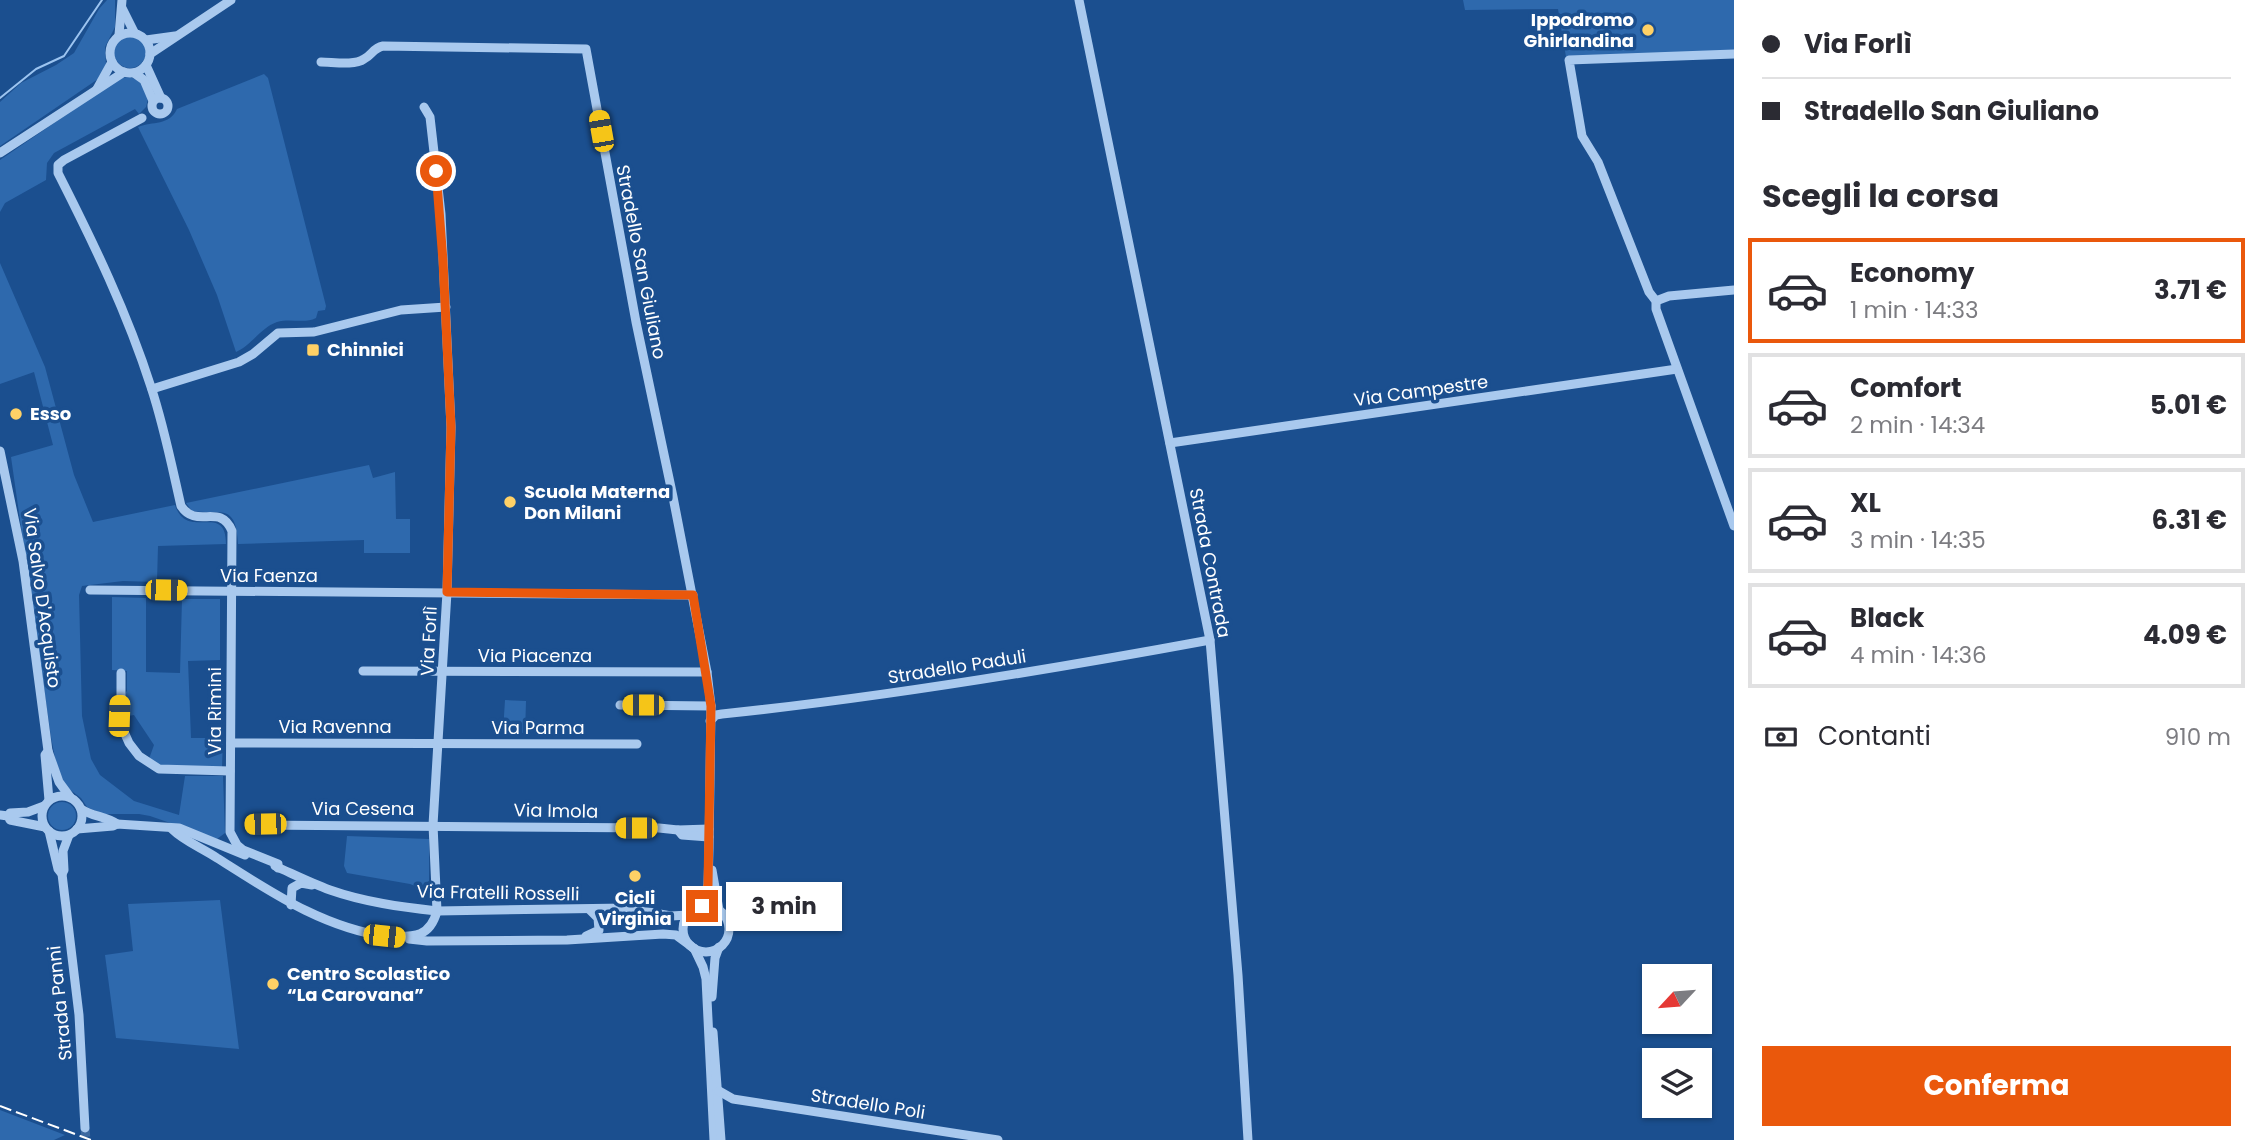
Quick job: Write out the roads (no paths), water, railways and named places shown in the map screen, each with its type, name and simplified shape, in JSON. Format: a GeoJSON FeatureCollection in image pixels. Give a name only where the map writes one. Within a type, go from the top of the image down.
{"type":"FeatureCollection","features":[{"type":"Feature","properties":{"kind":"street"},"geometry":{"type":"LineString","coordinates":[[150,54],[231,0]]}},
{"type":"Feature","properties":{"kind":"street","name":"Strada Contrada"},"geometry":{"type":"LineString","coordinates":[[1079,0],[1210,640],[1238,975],[1248,1140]]}},
{"type":"Feature","properties":{"kind":"street"},"geometry":{"type":"LineString","coordinates":[[122,4],[134,33],[146,40],[177,36]]}},
{"type":"Feature","properties":{"kind":"street"},"geometry":{"type":"LineString","coordinates":[[120,35],[119,13],[122,4]]}},
{"type":"Feature","properties":{"kind":"street"},"geometry":{"type":"LineString","coordinates":[[97,89],[112,62],[110,49],[113,41],[120,35],[134,33]]}},
{"type":"Feature","properties":{"kind":"street"},"geometry":{"type":"LineString","coordinates":[[146,40],[150,54],[146,65],[156,100],[153,110],[158,114]]}},
{"type":"Feature","properties":{"kind":"street","name":"Stradello San Giuliano"},"geometry":{"type":"LineString","coordinates":[[321,62],[359,61],[383,46],[586,49],[636,322],[707,672],[711,706],[709,848],[708,885],[702,906]]}},
{"type":"Feature","properties":{"kind":"street"},"geometry":{"type":"LineString","coordinates":[[1734,54],[1569,61],[1582,136],[1598,162],[1649,292],[1656,302],[1656,309],[1734,526]]}},
{"type":"Feature","properties":{"kind":"street"},"geometry":{"type":"LineString","coordinates":[[112,62],[124,72],[134,73],[144,80],[156,100],[167,102],[168,108],[164,113],[142,118],[64,160],[57,169],[107,271],[152,389],[239,362],[253,355],[278,333],[314,332],[401,310],[446,307]]}},
{"type":"Feature","properties":{"kind":"street"},"geometry":{"type":"LineString","coordinates":[[134,73],[146,65]]}},
{"type":"Feature","properties":{"kind":"street"},"geometry":{"type":"LineString","coordinates":[[0,153],[124,72]]}},
{"type":"Feature","properties":{"kind":"street"},"geometry":{"type":"LineString","coordinates":[[142,118],[156,100]]}},
{"type":"Feature","properties":{"kind":"street","name":"Via Forlì"},"geometry":{"type":"LineString","coordinates":[[424,107],[430,117],[441,214],[451,427],[447,592],[433,825],[437,911]]}},
{"type":"Feature","properties":{"kind":"street"},"geometry":{"type":"LineString","coordinates":[[1656,302],[1669,296],[1734,290]]}},
{"type":"Feature","properties":{"kind":"street","name":"Via Campestre"},"geometry":{"type":"LineString","coordinates":[[1170,443],[1677,369]]}},
{"type":"Feature","properties":{"kind":"street","name":"Via Rimini"},"geometry":{"type":"LineString","coordinates":[[152,389],[181,506],[193,517],[223,518],[232,531],[230,832]]}},
{"type":"Feature","properties":{"kind":"street","name":"Via Salvo D'Acquisto"},"geometry":{"type":"LineString","coordinates":[[0,451],[23,561],[48,751],[59,782],[70,797]]}},
{"type":"Feature","properties":{"kind":"street","name":"Via Faenza"},"geometry":{"type":"LineString","coordinates":[[90,590],[693,595]]}},
{"type":"Feature","properties":{"kind":"street","name":"Stradello Paduli"},"geometry":{"type":"LineString","coordinates":[[710,721],[716,715],[722,714],[833,703],[1210,640]]}},
{"type":"Feature","properties":{"kind":"street","name":"Via Piacenza"},"geometry":{"type":"LineString","coordinates":[[363,671],[707,672]]}},
{"type":"Feature","properties":{"kind":"street"},"geometry":{"type":"LineString","coordinates":[[121,673],[121,728],[139,756],[159,769],[230,771]]}},
{"type":"Feature","properties":{"kind":"street"},"geometry":{"type":"LineString","coordinates":[[620,705],[711,706]]}},
{"type":"Feature","properties":{"kind":"street","name":"Via Ravenna"},"geometry":{"type":"LineString","coordinates":[[231,743],[439,744]]}},
{"type":"Feature","properties":{"kind":"street","name":"Via Parma"},"geometry":{"type":"LineString","coordinates":[[439,744],[637,744]]}},
{"type":"Feature","properties":{"kind":"street","name":"Via Salvo D'Acquisto"},"geometry":{"type":"LineString","coordinates":[[46,803],[49,785],[45,755],[48,751]]}},
{"type":"Feature","properties":{"kind":"street"},"geometry":{"type":"LineString","coordinates":[[59,796],[70,797],[81,809],[81,823],[73,832],[55,835],[47,829],[10,820],[4,815],[28,812],[59,796]]}},
{"type":"Feature","properties":{"kind":"street"},"geometry":{"type":"LineString","coordinates":[[46,803],[41,814],[47,829]]}},
{"type":"Feature","properties":{"kind":"street","name":"Via Fratelli Rosselli"},"geometry":{"type":"LineString","coordinates":[[81,809],[117,824]]}},
{"type":"Feature","properties":{"kind":"street","name":"Via Fratelli Rosselli"},"geometry":{"type":"LineString","coordinates":[[73,832],[117,824],[179,828],[324,887],[363,900],[415,909],[497,911],[626,908],[671,916],[688,915]]}},
{"type":"Feature","properties":{"kind":"street","name":"Via Cesena"},"geometry":{"type":"LineString","coordinates":[[250,825],[433,825]]}},
{"type":"Feature","properties":{"kind":"street","name":"Via Imola"},"geometry":{"type":"LineString","coordinates":[[433,825],[659,828],[709,833]]}},
{"type":"Feature","properties":{"kind":"street","name":"Strada Panni"},"geometry":{"type":"LineString","coordinates":[[47,829],[58,869],[62,874]]}},
{"type":"Feature","properties":{"kind":"street","name":"Via Fratelli Rosselli"},"geometry":{"type":"LineString","coordinates":[[172,829],[179,836],[291,905],[322,920],[384,936],[427,941],[567,940],[663,934],[676,935],[693,947]]}},
{"type":"Feature","properties":{"kind":"street","name":"Strada Panni"},"geometry":{"type":"LineString","coordinates":[[73,832],[63,850],[62,874],[79,1015],[85,1128]]}},
{"type":"Feature","properties":{"kind":"street"},"geometry":{"type":"LineString","coordinates":[[214,843],[230,832],[237,845],[278,864],[278,868]]}},
{"type":"Feature","properties":{"kind":"street","name":"Stradello San Giuliano"},"geometry":{"type":"LineString","coordinates":[[709,848],[719,910]]}},
{"type":"Feature","properties":{"kind":"street","name":"Via Fratelli Rosselli"},"geometry":{"type":"LineString","coordinates":[[291,905],[290,892],[295,886],[301,883],[324,887]]}},
{"type":"Feature","properties":{"kind":"street"},"geometry":{"type":"LineString","coordinates":[[415,909],[429,901],[434,886]]}},
{"type":"Feature","properties":{"kind":"street"},"geometry":{"type":"LineString","coordinates":[[436,897],[450,906],[494,907],[497,911]]}},
{"type":"Feature","properties":{"kind":"street"},"geometry":{"type":"LineString","coordinates":[[693,947],[707,951],[719,947],[727,939],[729,926],[719,910],[702,906],[688,915],[683,929],[703,967],[706,979],[717,1140]]}},
{"type":"Feature","properties":{"kind":"street","name":"Via Fratelli Rosselli"},"geometry":{"type":"LineString","coordinates":[[567,940],[599,930],[598,918],[590,910]]}},
{"type":"Feature","properties":{"kind":"street"},"geometry":{"type":"LineString","coordinates":[[384,936],[416,936],[427,931],[433,924],[437,911]]}},
{"type":"Feature","properties":{"kind":"street"},"geometry":{"type":"LineString","coordinates":[[717,1140],[721,1129],[712,1004],[714,966],[719,947]]}},
{"type":"Feature","properties":{"kind":"street"},"geometry":{"type":"LineString","coordinates":[[710,1056],[713,1059],[716,1087],[719,1091]]}},
{"type":"Feature","properties":{"kind":"street","name":"Stradello Poli"},"geometry":{"type":"LineString","coordinates":[[719,1091],[733,1099],[998,1140]]}},
{"type":"Feature","properties":{"kind":"street"},"geometry":{"type":"LineString","coordinates":[[720,1113],[727,1102],[733,1099]]}},
{"type":"Feature","properties":{"kind":"waterway"},"geometry":{"type":"LineString","coordinates":[[0,98],[36,69],[64,56],[102,0]]}},
{"type":"Feature","properties":{"kind":"tunnel"},"geometry":{"type":"LineString","coordinates":[[85,1128],[86,1140]]}},
{"type":"Feature","properties":{"kind":"railway"},"geometry":{"type":"LineString","coordinates":[[0,1106],[91,1140]]}},
{"type":"Feature","properties":{"kind":"place","name":"Ippodromo Ghirlandina"},"geometry":{"type":"Point","coordinates":[1648,30]}},
{"type":"Feature","properties":{"kind":"place","name":"Chinnici"},"geometry":{"type":"Point","coordinates":[313,350]}},
{"type":"Feature","properties":{"kind":"place","name":"Esso"},"geometry":{"type":"Point","coordinates":[16,414]}},
{"type":"Feature","properties":{"kind":"place","name":"Scuola Materna Don Milani"},"geometry":{"type":"Point","coordinates":[510,502]}},
{"type":"Feature","properties":{"kind":"place","name":"Cicli Virginia"},"geometry":{"type":"Point","coordinates":[635,876]}},
{"type":"Feature","properties":{"kind":"place","name":"Centro Scolastico “La Carovana”"},"geometry":{"type":"Point","coordinates":[273,984]}}]}
